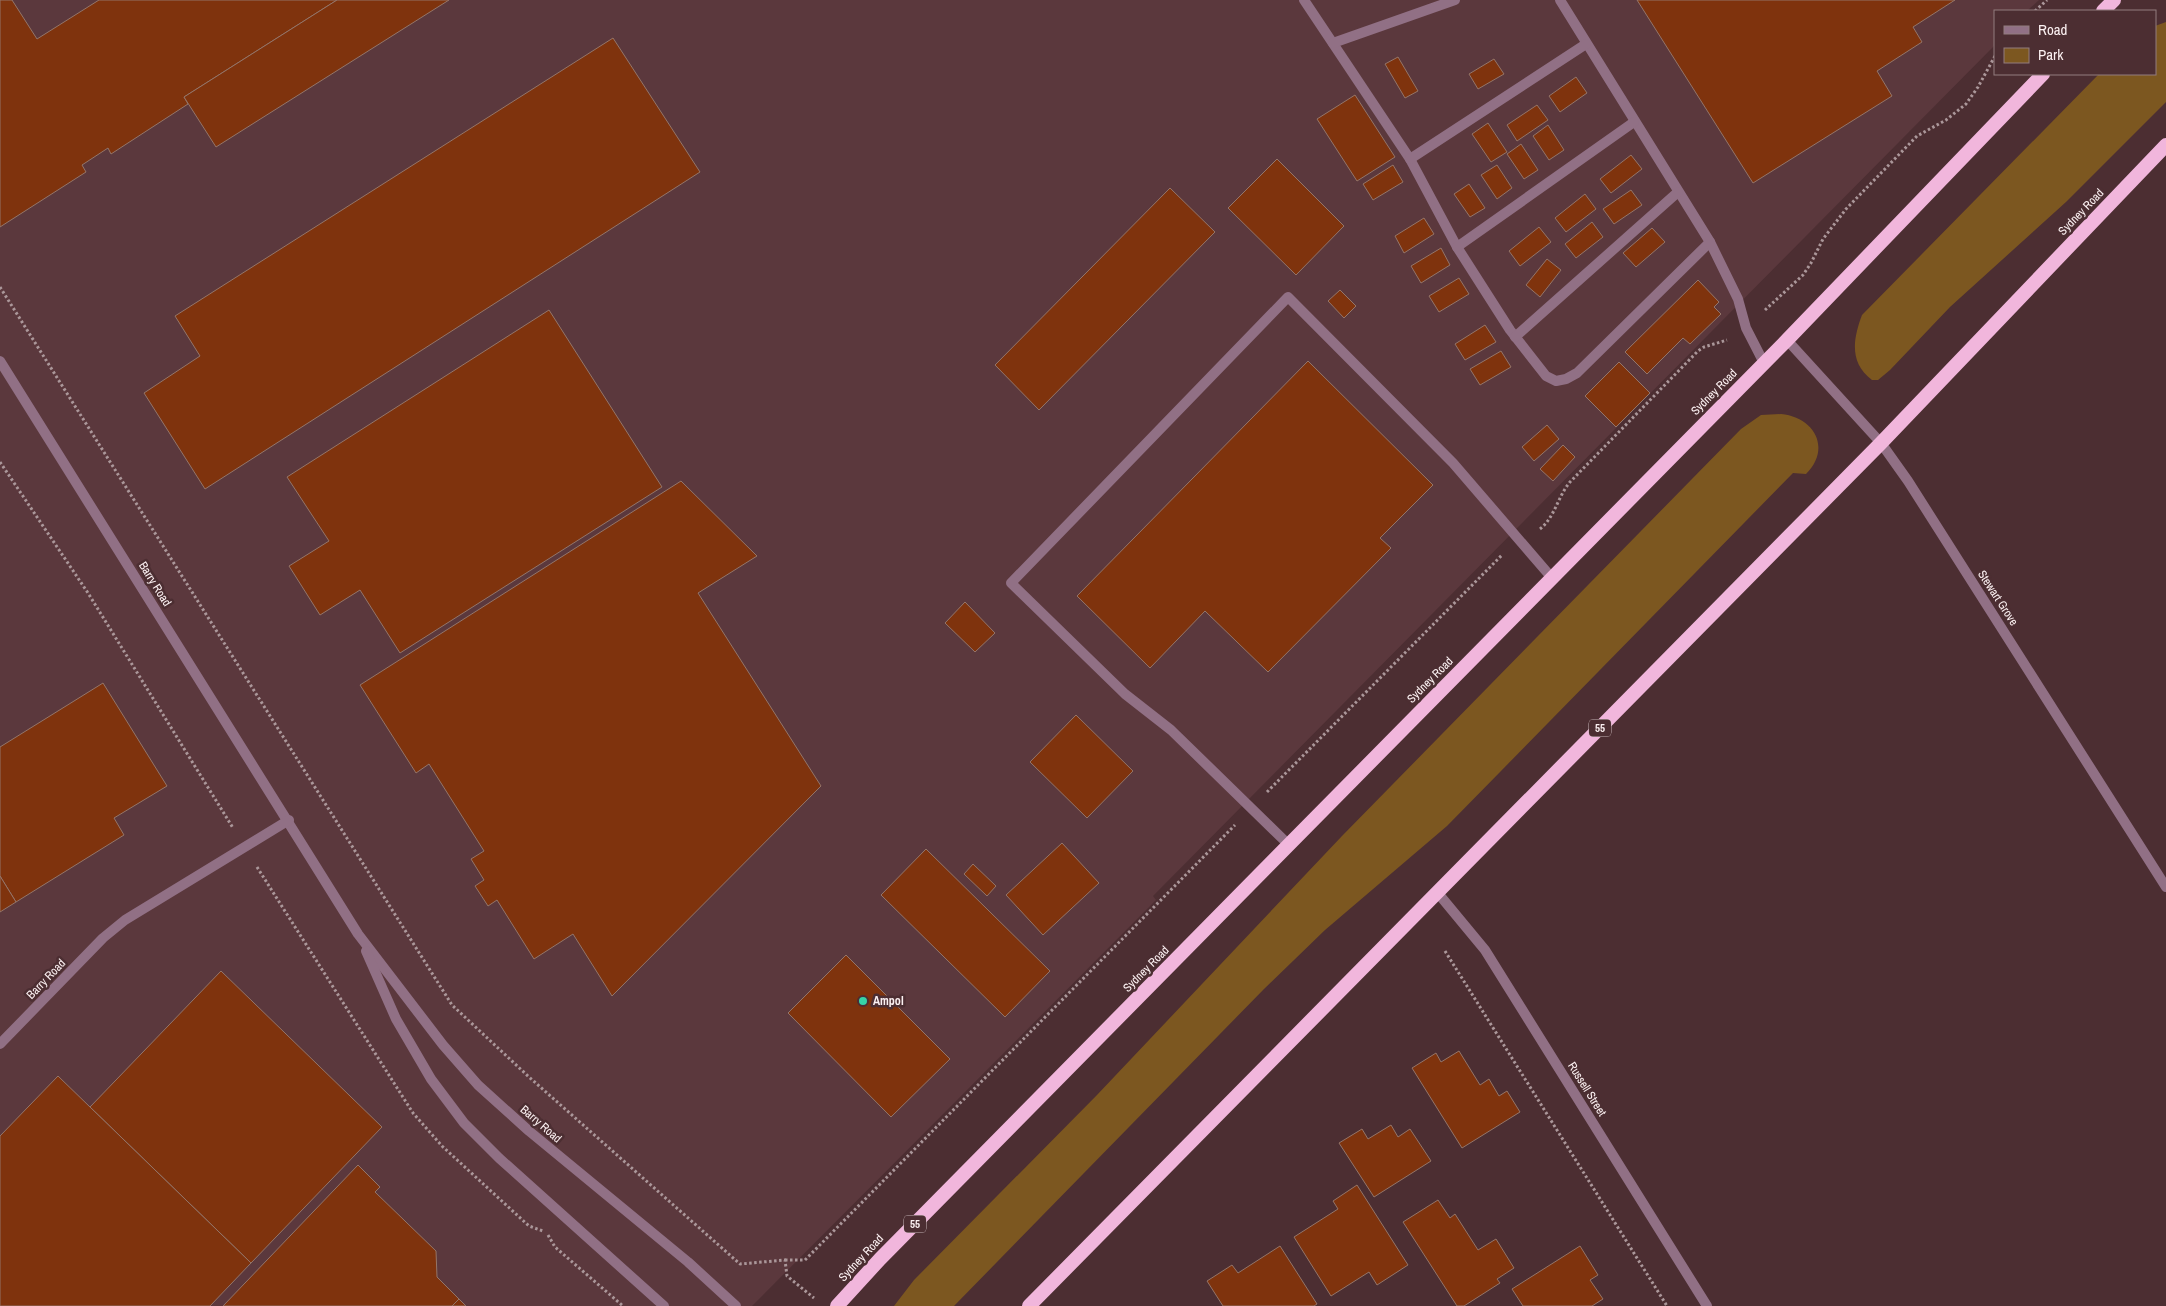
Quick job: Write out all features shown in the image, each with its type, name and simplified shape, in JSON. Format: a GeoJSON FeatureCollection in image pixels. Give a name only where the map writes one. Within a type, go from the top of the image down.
{"type":"FeatureCollection","features":[{"type":"Feature","properties":{"kind":"highway"},"geometry":{"type":"LineString","coordinates":[[2104,10],[2114,0]]}},
{"type":"Feature","properties":{"kind":"highway","name":"Sydney Road"},"geometry":{"type":"LineString","coordinates":[[837,1306],[880,1259],[1787,340],[2042,75]]}},
{"type":"Feature","properties":{"kind":"highway","name":"Sydney Road"},"geometry":{"type":"LineString","coordinates":[[1029,1306],[1881,443],[2166,145]]}},
{"type":"Feature","properties":{"kind":"street"},"geometry":{"type":"LineString","coordinates":[[1304,0],[1410,159],[1457,247],[1515,337],[1546,376],[1556,381],[1566,379],[1577,373],[1710,242]]}},
{"type":"Feature","properties":{"kind":"street"},"geometry":{"type":"LineString","coordinates":[[1333,43],[1455,0]]}},
{"type":"Feature","properties":{"kind":"street"},"geometry":{"type":"LineString","coordinates":[[1560,0],[1710,242],[1738,299],[1746,328],[1764,363]]}},
{"type":"Feature","properties":{"kind":"street"},"geometry":{"type":"LineString","coordinates":[[1410,159],[1586,44]]}},
{"type":"Feature","properties":{"kind":"street"},"geometry":{"type":"LineString","coordinates":[[1457,247],[1634,122]]}},
{"type":"Feature","properties":{"kind":"street"},"geometry":{"type":"LineString","coordinates":[[1515,337],[1678,192]]}},
{"type":"Feature","properties":{"kind":"street"},"geometry":{"type":"LineString","coordinates":[[1289,845],[1170,730],[1125,694],[1011,583],[1288,298],[1453,463],[1552,578]]}},
{"type":"Feature","properties":{"kind":"street","name":"Stewart Grove"},"geometry":{"type":"LineString","coordinates":[[1787,340],[1881,443],[1908,481],[2166,887]]}},
{"type":"Feature","properties":{"kind":"street","name":"Barry Road"},"geometry":{"type":"LineString","coordinates":[[0,362],[358,934],[443,1045],[478,1085],[529,1131],[688,1262],[736,1306]]}},
{"type":"Feature","properties":{"kind":"street","name":"Barry Road"},"geometry":{"type":"LineString","coordinates":[[0,1044],[103,938],[125,920],[288,820]]}},
{"type":"Feature","properties":{"kind":"street","name":"Russell Street"},"geometry":{"type":"LineString","coordinates":[[1437,892],[1486,950],[1707,1306]]}},
{"type":"Feature","properties":{"kind":"street","name":"Barry Road"},"geometry":{"type":"LineString","coordinates":[[358,934],[396,1019],[431,1080],[464,1123],[499,1158],[664,1306]]}},
{"type":"Feature","properties":{"kind":"path"},"geometry":{"type":"LineString","coordinates":[[2036,10],[2047,0]]}},
{"type":"Feature","properties":{"kind":"path"},"geometry":{"type":"LineString","coordinates":[[0,287],[452,1005],[528,1077],[740,1264],[805,1260],[1497,560],[1546,524],[1558,498],[1570,482],[1698,351],[1731,338],[1746,328],[1802,275],[1830,228],[1917,136],[1946,120],[1966,104],[1994,58]]}},
{"type":"Feature","properties":{"kind":"path"},"geometry":{"type":"LineString","coordinates":[[0,462],[72,569],[412,1113],[442,1146],[529,1226],[546,1232],[555,1247],[623,1306]]}},
{"type":"Feature","properties":{"kind":"path"},"geometry":{"type":"LineString","coordinates":[[1445,951],[1667,1306]]}},
{"type":"Feature","properties":{"kind":"path"},"geometry":{"type":"LineString","coordinates":[[785,1260],[787,1276],[817,1300]]}},
{"type":"Feature","properties":{"kind":"shaded area"},"geometry":{"type":"Polygon","coordinates":[[[0,0],[2039,0],[2028,10],[1994,10],[1994,46],[1153,896],[1156,900],[752,1306],[0,1306],[0,0]]]}},
{"type":"Feature","properties":{"kind":"green space"},"geometry":{"type":"Polygon","coordinates":[[[2166,22],[2166,102],[2066,202],[1950,307],[1890,370],[1878,380],[1872,380],[1859,366],[1856,358],[1855,342],[1862,315],[2098,75],[2156,75],[2156,26],[2166,22]]]}},
{"type":"Feature","properties":{"kind":"green space"},"geometry":{"type":"Polygon","coordinates":[[[1781,414],[1793,416],[1802,421],[1816,435],[1818,454],[1814,464],[1806,474],[1793,473],[1447,826],[1325,930],[1264,989],[954,1306],[894,1306],[914,1280],[1097,1095],[1342,836],[1741,429],[1761,415],[1781,414]]]}},
{"type":"Feature","properties":{"kind":"building"},"geometry":{"type":"Polygon","coordinates":[[[0,0],[12,0],[37,39],[99,0],[337,0],[184,97],[188,104],[111,154],[108,148],[82,165],[86,172],[0,227],[0,0]]]}},
{"type":"Feature","properties":{"kind":"building"},"geometry":{"type":"Polygon","coordinates":[[[337,0],[449,0],[216,147],[184,97],[337,0]]]}},
{"type":"Feature","properties":{"kind":"building"},"geometry":{"type":"Polygon","coordinates":[[[1637,0],[1955,0],[1913,27],[1922,42],[1877,71],[1892,96],[1753,183],[1637,0]]]}},
{"type":"Feature","properties":{"kind":"building"},"geometry":{"type":"Polygon","coordinates":[[[613,38],[700,172],[205,489],[144,393],[200,356],[175,316],[613,38]]]}},
{"type":"Feature","properties":{"kind":"building"},"geometry":{"type":"Polygon","coordinates":[[[1398,57],[1418,91],[1405,98],[1385,64],[1398,57]]]}},
{"type":"Feature","properties":{"kind":"building"},"geometry":{"type":"Polygon","coordinates":[[[1494,59],[1504,74],[1478,89],[1469,74],[1494,59]]]}},
{"type":"Feature","properties":{"kind":"building"},"geometry":{"type":"Polygon","coordinates":[[[1576,77],[1587,93],[1560,112],[1549,96],[1576,77]]]}},
{"type":"Feature","properties":{"kind":"building"},"geometry":{"type":"Polygon","coordinates":[[[1355,95],[1395,157],[1357,181],[1317,119],[1355,95]]]}},
{"type":"Feature","properties":{"kind":"building"},"geometry":{"type":"Polygon","coordinates":[[[1537,105],[1548,120],[1517,141],[1507,125],[1537,105]]]}},
{"type":"Feature","properties":{"kind":"building"},"geometry":{"type":"Polygon","coordinates":[[[1488,123],[1507,152],[1491,162],[1472,134],[1488,123]]]}},
{"type":"Feature","properties":{"kind":"building"},"geometry":{"type":"Polygon","coordinates":[[[1548,125],[1564,150],[1549,160],[1533,136],[1548,125]]]}},
{"type":"Feature","properties":{"kind":"building"},"geometry":{"type":"Polygon","coordinates":[[[1521,144],[1538,170],[1524,179],[1507,154],[1521,144]]]}},
{"type":"Feature","properties":{"kind":"building"},"geometry":{"type":"Polygon","coordinates":[[[1631,155],[1642,169],[1611,193],[1600,179],[1631,155]]]}},
{"type":"Feature","properties":{"kind":"building"},"geometry":{"type":"Polygon","coordinates":[[[1277,159],[1344,226],[1296,275],[1228,208],[1277,159]]]}},
{"type":"Feature","properties":{"kind":"building"},"geometry":{"type":"Polygon","coordinates":[[[1393,165],[1403,182],[1373,200],[1363,184],[1393,165]]]}},
{"type":"Feature","properties":{"kind":"building"},"geometry":{"type":"Polygon","coordinates":[[[1497,165],[1512,188],[1497,199],[1481,175],[1497,165]]]}},
{"type":"Feature","properties":{"kind":"building"},"geometry":{"type":"Polygon","coordinates":[[[1469,184],[1485,208],[1470,217],[1454,194],[1469,184]]]}},
{"type":"Feature","properties":{"kind":"building"},"geometry":{"type":"Polygon","coordinates":[[[1170,188],[1215,232],[1039,410],[995,365],[1170,188]]]}},
{"type":"Feature","properties":{"kind":"building"},"geometry":{"type":"Polygon","coordinates":[[[1631,190],[1642,205],[1614,224],[1603,209],[1631,190]]]}},
{"type":"Feature","properties":{"kind":"building"},"geometry":{"type":"Polygon","coordinates":[[[1585,194],[1596,209],[1566,232],[1555,218],[1585,194]]]}},
{"type":"Feature","properties":{"kind":"building"},"geometry":{"type":"Polygon","coordinates":[[[1424,218],[1434,234],[1404,253],[1395,236],[1424,218]]]}},
{"type":"Feature","properties":{"kind":"building"},"geometry":{"type":"Polygon","coordinates":[[[1592,222],[1603,237],[1576,258],[1565,244],[1592,222]]]}},
{"type":"Feature","properties":{"kind":"building"},"geometry":{"type":"Polygon","coordinates":[[[1539,227],[1551,242],[1520,266],[1509,251],[1539,227]]]}},
{"type":"Feature","properties":{"kind":"building"},"geometry":{"type":"Polygon","coordinates":[[[1652,228],[1665,242],[1636,267],[1623,253],[1652,228]]]}},
{"type":"Feature","properties":{"kind":"building"},"geometry":{"type":"Polygon","coordinates":[[[1441,248],[1450,265],[1421,283],[1411,266],[1441,248]]]}},
{"type":"Feature","properties":{"kind":"building"},"geometry":{"type":"Polygon","coordinates":[[[1547,259],[1561,270],[1540,297],[1526,285],[1547,259]]]}},
{"type":"Feature","properties":{"kind":"building"},"geometry":{"type":"Polygon","coordinates":[[[1459,278],[1469,294],[1439,312],[1429,296],[1459,278]]]}},
{"type":"Feature","properties":{"kind":"building"},"geometry":{"type":"Polygon","coordinates":[[[1698,280],[1719,302],[1714,307],[1721,314],[1690,344],[1683,338],[1647,374],[1625,352],[1698,280]]]}},
{"type":"Feature","properties":{"kind":"building"},"geometry":{"type":"Polygon","coordinates":[[[1340,290],[1356,306],[1344,318],[1328,301],[1340,290]]]}},
{"type":"Feature","properties":{"kind":"building"},"geometry":{"type":"Polygon","coordinates":[[[549,310],[662,487],[400,653],[360,590],[320,615],[289,566],[329,541],[287,477],[549,310]]]}},
{"type":"Feature","properties":{"kind":"building"},"geometry":{"type":"Polygon","coordinates":[[[1485,325],[1496,342],[1465,360],[1455,344],[1485,325]]]}},
{"type":"Feature","properties":{"kind":"building"},"geometry":{"type":"Polygon","coordinates":[[[1501,351],[1511,367],[1480,385],[1470,369],[1501,351]]]}},
{"type":"Feature","properties":{"kind":"building"},"geometry":{"type":"Polygon","coordinates":[[[1308,361],[1433,485],[1380,538],[1391,548],[1268,672],[1205,611],[1150,668],[1077,596],[1308,361]]]}},
{"type":"Feature","properties":{"kind":"building"},"geometry":{"type":"Polygon","coordinates":[[[1619,362],[1650,393],[1616,427],[1585,396],[1619,362]]]}},
{"type":"Feature","properties":{"kind":"building"},"geometry":{"type":"Polygon","coordinates":[[[1547,425],[1559,439],[1534,461],[1522,447],[1547,425]]]}},
{"type":"Feature","properties":{"kind":"building"},"geometry":{"type":"Polygon","coordinates":[[[1563,445],[1575,457],[1553,481],[1540,469],[1563,445]]]}},
{"type":"Feature","properties":{"kind":"building"},"geometry":{"type":"Polygon","coordinates":[[[681,481],[757,556],[698,593],[821,786],[612,996],[573,934],[534,959],[497,900],[488,906],[475,886],[484,880],[471,859],[484,851],[429,764],[416,773],[360,685],[681,481]]]}},
{"type":"Feature","properties":{"kind":"building"},"geometry":{"type":"Polygon","coordinates":[[[965,602],[995,633],[975,652],[945,623],[965,602]]]}},
{"type":"Feature","properties":{"kind":"building"},"geometry":{"type":"Polygon","coordinates":[[[103,683],[167,786],[114,818],[124,835],[16,902],[0,876],[0,747],[103,683]]]}},
{"type":"Feature","properties":{"kind":"building"},"geometry":{"type":"Polygon","coordinates":[[[1076,715],[1133,771],[1087,818],[1030,762],[1076,715]]]}},
{"type":"Feature","properties":{"kind":"building"},"geometry":{"type":"Polygon","coordinates":[[[1062,843],[1099,883],[1043,935],[1006,895],[1062,843]]]}},
{"type":"Feature","properties":{"kind":"building"},"geometry":{"type":"Polygon","coordinates":[[[926,849],[1050,971],[1005,1017],[881,895],[926,849]]]}},
{"type":"Feature","properties":{"kind":"building"},"geometry":{"type":"Polygon","coordinates":[[[973,864],[996,886],[987,896],[964,874],[973,864]]]}},
{"type":"Feature","properties":{"kind":"building"},"geometry":{"type":"Polygon","coordinates":[[[0,876],[16,902],[0,912],[0,876]]]}},
{"type":"Feature","properties":{"kind":"building"},"geometry":{"type":"Polygon","coordinates":[[[846,955],[950,1059],[891,1117],[788,1013],[846,955]]]}},
{"type":"Feature","properties":{"kind":"building"},"geometry":{"type":"Polygon","coordinates":[[[221,971],[382,1127],[251,1263],[90,1107],[221,971]]]}},
{"type":"Feature","properties":{"kind":"building"},"geometry":{"type":"Polygon","coordinates":[[[1459,1051],[1480,1085],[1489,1079],[1499,1096],[1507,1091],[1520,1112],[1462,1148],[1412,1068],[1436,1053],[1441,1062],[1459,1051]]]}},
{"type":"Feature","properties":{"kind":"building"},"geometry":{"type":"Polygon","coordinates":[[[58,1076],[251,1263],[210,1306],[0,1306],[0,1136],[58,1076]]]}},
{"type":"Feature","properties":{"kind":"building"},"geometry":{"type":"Polygon","coordinates":[[[1391,1125],[1398,1137],[1410,1129],[1431,1161],[1374,1197],[1339,1143],[1362,1129],[1368,1139],[1391,1125]]]}},
{"type":"Feature","properties":{"kind":"building"},"geometry":{"type":"Polygon","coordinates":[[[358,1165],[380,1187],[375,1192],[436,1251],[437,1277],[459,1299],[452,1306],[223,1306],[358,1165]]]}},
{"type":"Feature","properties":{"kind":"building"},"geometry":{"type":"Polygon","coordinates":[[[1357,1185],[1408,1265],[1377,1285],[1369,1272],[1331,1296],[1294,1237],[1338,1209],[1333,1201],[1357,1185]]]}},
{"type":"Feature","properties":{"kind":"building"},"geometry":{"type":"Polygon","coordinates":[[[1438,1200],[1450,1218],[1455,1214],[1478,1250],[1496,1239],[1514,1268],[1497,1279],[1500,1283],[1464,1306],[1457,1306],[1403,1222],[1438,1200]]]}},
{"type":"Feature","properties":{"kind":"building"},"geometry":{"type":"Polygon","coordinates":[[[1280,1246],[1317,1304],[1314,1306],[1223,1306],[1207,1281],[1232,1265],[1238,1273],[1280,1246]]]}},
{"type":"Feature","properties":{"kind":"building"},"geometry":{"type":"Polygon","coordinates":[[[1580,1246],[1598,1275],[1590,1280],[1603,1299],[1592,1306],[1523,1306],[1512,1289],[1580,1246]]]}},
{"type":"Feature","properties":{"kind":"building"},"geometry":{"type":"Polygon","coordinates":[[[459,1299],[466,1306],[452,1306],[459,1299]]]}},
{"type":"Feature","properties":{"kind":"place","name":"Ampol"},"geometry":{"type":"Point","coordinates":[863,1001]}}]}
